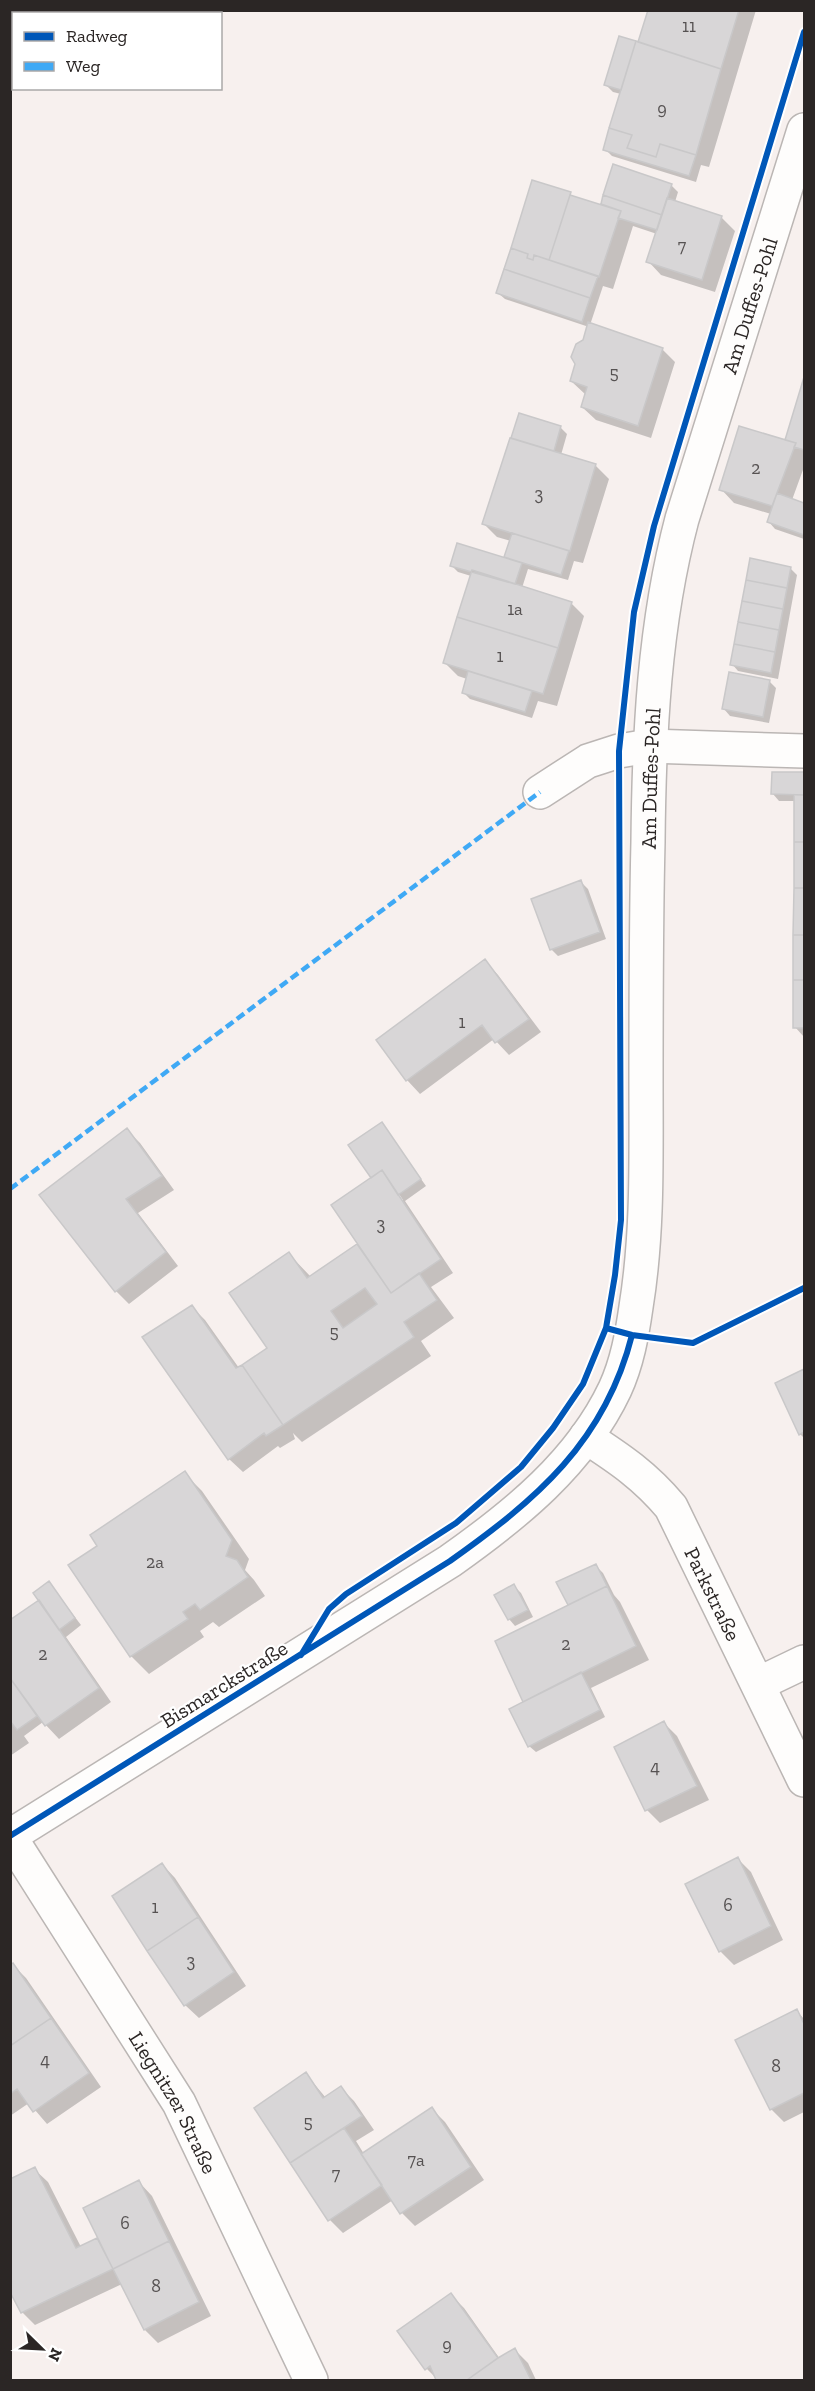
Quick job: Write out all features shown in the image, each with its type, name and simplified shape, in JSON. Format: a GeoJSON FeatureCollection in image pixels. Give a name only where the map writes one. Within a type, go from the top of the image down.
{"type":"FeatureCollection","features":[{"type":"Feature","properties":{"kind":"street","name":"Am Duffes-Pohl"},"geometry":{"type":"LineString","coordinates":[[586,1437],[616,1387],[625,1363],[636,1306],[645,1236],[649,746],[661,618],[682,519],[804,130]]}},
{"type":"Feature","properties":{"kind":"street"},"geometry":{"type":"LineString","coordinates":[[540,792],[588,761],[620,751],[649,746],[804,752]]}},
{"type":"Feature","properties":{"kind":"street","name":"Parkstraße"},"geometry":{"type":"LineString","coordinates":[[586,1437],[651,1483],[671,1507],[804,1779]]}},
{"type":"Feature","properties":{"kind":"street","name":"Bismarckstraße"},"geometry":{"type":"LineString","coordinates":[[10,1837],[450,1561],[491,1532],[530,1499],[560,1469],[586,1437]]}},
{"type":"Feature","properties":{"kind":"street"},"geometry":{"type":"LineString","coordinates":[[758,1684],[804,1662]]}},
{"type":"Feature","properties":{"kind":"street","name":"Liegnitzer Straße"},"geometry":{"type":"LineString","coordinates":[[10,1837],[179,2103],[311,2380]]}},
{"type":"Feature","properties":{"kind":"building"},"geometry":{"type":"Polygon","coordinates":[[[648,10],[739,10],[721,69],[638,42],[648,10]]]}},
{"type":"Feature","properties":{"kind":"building"},"geometry":{"type":"Polygon","coordinates":[[[619,36],[636,41],[621,90],[604,85],[619,36]]]}},
{"type":"Feature","properties":{"kind":"building"},"geometry":{"type":"Polygon","coordinates":[[[636,41],[721,69],[696,155],[660,144],[656,157],[627,148],[632,135],[609,128],[636,41]]]}},
{"type":"Feature","properties":{"kind":"building"},"geometry":{"type":"Polygon","coordinates":[[[609,128],[632,135],[627,148],[656,157],[660,144],[696,155],[689,176],[603,150],[609,128]]]}},
{"type":"Feature","properties":{"kind":"building"},"geometry":{"type":"Polygon","coordinates":[[[613,164],[672,184],[662,215],[603,195],[613,164]]]}},
{"type":"Feature","properties":{"kind":"building"},"geometry":{"type":"Polygon","coordinates":[[[532,180],[571,192],[549,260],[534,255],[533,260],[527,258],[528,254],[511,248],[532,180]]]}},
{"type":"Feature","properties":{"kind":"building"},"geometry":{"type":"Polygon","coordinates":[[[570,195],[621,211],[599,277],[549,260],[570,195]]]}},
{"type":"Feature","properties":{"kind":"building"},"geometry":{"type":"Polygon","coordinates":[[[603,195],[662,215],[657,230],[618,218],[621,211],[601,204],[603,195]]]}},
{"type":"Feature","properties":{"kind":"building"},"geometry":{"type":"Polygon","coordinates":[[[667,198],[722,216],[702,280],[646,262],[667,198]]]}},
{"type":"Feature","properties":{"kind":"building"},"geometry":{"type":"Polygon","coordinates":[[[511,248],[528,254],[527,258],[533,260],[534,255],[598,276],[590,298],[504,269],[511,248]]]}},
{"type":"Feature","properties":{"kind":"building"},"geometry":{"type":"Polygon","coordinates":[[[504,269],[590,298],[582,322],[496,293],[504,269]]]}},
{"type":"Feature","properties":{"kind":"building"},"geometry":{"type":"Polygon","coordinates":[[[588,322],[663,348],[638,426],[581,407],[587,387],[570,381],[575,364],[571,357],[576,344],[583,340],[588,322]]]}},
{"type":"Feature","properties":{"kind":"building"},"geometry":{"type":"Polygon","coordinates":[[[804,377],[804,450],[794,447],[796,443],[785,440],[804,377]]]}},
{"type":"Feature","properties":{"kind":"building"},"geometry":{"type":"Polygon","coordinates":[[[519,413],[561,426],[554,451],[511,438],[519,413]]]}},
{"type":"Feature","properties":{"kind":"building"},"geometry":{"type":"Polygon","coordinates":[[[739,426],[796,443],[772,506],[719,490],[739,426]]]}},
{"type":"Feature","properties":{"kind":"building"},"geometry":{"type":"Polygon","coordinates":[[[510,438],[596,464],[570,551],[482,524],[510,438]]]}},
{"type":"Feature","properties":{"kind":"building"},"geometry":{"type":"Polygon","coordinates":[[[777,493],[804,503],[804,535],[767,522],[777,493]]]}},
{"type":"Feature","properties":{"kind":"building"},"geometry":{"type":"Polygon","coordinates":[[[512,533],[569,551],[561,575],[504,557],[512,533]]]}},
{"type":"Feature","properties":{"kind":"building"},"geometry":{"type":"Polygon","coordinates":[[[457,543],[522,563],[515,584],[450,566],[457,543]]]}},
{"type":"Feature","properties":{"kind":"building"},"geometry":{"type":"Polygon","coordinates":[[[750,558],[791,567],[787,588],[746,580],[750,558]]]}},
{"type":"Feature","properties":{"kind":"building"},"geometry":{"type":"Polygon","coordinates":[[[472,570],[572,602],[558,648],[457,617],[472,570]]]}},
{"type":"Feature","properties":{"kind":"building"},"geometry":{"type":"Polygon","coordinates":[[[746,580],[787,588],[783,609],[742,601],[746,580]]]}},
{"type":"Feature","properties":{"kind":"building"},"geometry":{"type":"Polygon","coordinates":[[[742,601],[783,609],[779,630],[738,622],[742,601]]]}},
{"type":"Feature","properties":{"kind":"building"},"geometry":{"type":"Polygon","coordinates":[[[457,617],[558,648],[543,694],[443,663],[457,617]]]}},
{"type":"Feature","properties":{"kind":"building"},"geometry":{"type":"Polygon","coordinates":[[[738,622],[779,630],[775,652],[734,644],[738,622]]]}},
{"type":"Feature","properties":{"kind":"building"},"geometry":{"type":"Polygon","coordinates":[[[734,644],[775,652],[771,673],[730,665],[734,644]]]}},
{"type":"Feature","properties":{"kind":"building"},"geometry":{"type":"Polygon","coordinates":[[[468,671],[532,691],[525,712],[462,693],[468,671]]]}},
{"type":"Feature","properties":{"kind":"building"},"geometry":{"type":"Polygon","coordinates":[[[729,672],[770,680],[763,717],[722,709],[729,672]]]}},
{"type":"Feature","properties":{"kind":"building"},"geometry":{"type":"Polygon","coordinates":[[[772,772],[804,772],[804,795],[771,794],[772,772]]]}},
{"type":"Feature","properties":{"kind":"building"},"geometry":{"type":"Polygon","coordinates":[[[794,795],[804,795],[804,842],[794,842],[794,795]]]}},
{"type":"Feature","properties":{"kind":"building"},"geometry":{"type":"Polygon","coordinates":[[[794,842],[804,842],[804,888],[794,888],[794,842]]]}},
{"type":"Feature","properties":{"kind":"building"},"geometry":{"type":"Polygon","coordinates":[[[581,880],[600,932],[550,950],[531,899],[581,880]]]}},
{"type":"Feature","properties":{"kind":"building"},"geometry":{"type":"Polygon","coordinates":[[[794,888],[804,888],[804,935],[793,935],[794,888]]]}},
{"type":"Feature","properties":{"kind":"building"},"geometry":{"type":"Polygon","coordinates":[[[793,935],[804,935],[804,980],[793,980],[793,935]]]}},
{"type":"Feature","properties":{"kind":"building"},"geometry":{"type":"Polygon","coordinates":[[[485,959],[529,1019],[495,1043],[482,1025],[406,1081],[376,1040],[485,959]]]}},
{"type":"Feature","properties":{"kind":"building"},"geometry":{"type":"Polygon","coordinates":[[[793,980],[804,980],[804,1028],[793,1028],[793,980]]]}},
{"type":"Feature","properties":{"kind":"building"},"geometry":{"type":"Polygon","coordinates":[[[382,1122],[421,1179],[398,1195],[382,1170],[371,1178],[348,1145],[382,1122]]]}},
{"type":"Feature","properties":{"kind":"building"},"geometry":{"type":"Polygon","coordinates":[[[127,1128],[162,1176],[126,1199],[166,1252],[115,1292],[39,1195],[127,1128]]]}},
{"type":"Feature","properties":{"kind":"building"},"geometry":{"type":"Polygon","coordinates":[[[382,1170],[441,1259],[391,1293],[331,1205],[382,1170]]]}},
{"type":"Feature","properties":{"kind":"building"},"geometry":{"type":"Polygon","coordinates":[[[357,1244],[391,1293],[419,1273],[437,1300],[404,1322],[414,1337],[283,1425],[242,1365],[267,1348],[229,1293],[289,1252],[307,1278],[357,1244]],[[365,1288],[331,1311],[343,1328],[377,1304],[365,1288]]]}},
{"type":"Feature","properties":{"kind":"building"},"geometry":{"type":"Polygon","coordinates":[[[192,1305],[236,1368],[242,1365],[283,1425],[266,1436],[264,1433],[228,1460],[142,1337],[192,1305]]]}},
{"type":"Feature","properties":{"kind":"building"},"geometry":{"type":"Polygon","coordinates":[[[804,1369],[804,1432],[799,1435],[775,1383],[804,1369]]]}},
{"type":"Feature","properties":{"kind":"building"},"geometry":{"type":"Polygon","coordinates":[[[185,1471],[232,1540],[226,1556],[237,1560],[248,1577],[200,1610],[195,1604],[183,1612],[188,1619],[130,1657],[68,1565],[97,1546],[90,1535],[185,1471]]]}},
{"type":"Feature","properties":{"kind":"building"},"geometry":{"type":"Polygon","coordinates":[[[596,1564],[607,1586],[568,1605],[556,1582],[596,1564]]]}},
{"type":"Feature","properties":{"kind":"building"},"geometry":{"type":"Polygon","coordinates":[[[49,1581],[75,1618],[59,1630],[33,1593],[49,1581]]]}},
{"type":"Feature","properties":{"kind":"building"},"geometry":{"type":"Polygon","coordinates":[[[514,1584],[528,1610],[508,1620],[494,1595],[514,1584]]]}},
{"type":"Feature","properties":{"kind":"building"},"geometry":{"type":"Polygon","coordinates":[[[607,1586],[636,1646],[523,1702],[495,1641],[607,1586]]]}},
{"type":"Feature","properties":{"kind":"building"},"geometry":{"type":"Polygon","coordinates":[[[39,1600],[99,1688],[45,1726],[10,1678],[10,1620],[39,1600]]]}},
{"type":"Feature","properties":{"kind":"building"},"geometry":{"type":"Polygon","coordinates":[[[581,1672],[600,1710],[528,1747],[509,1709],[581,1672]]]}},
{"type":"Feature","properties":{"kind":"building"},"geometry":{"type":"Polygon","coordinates":[[[10,1678],[37,1716],[17,1730],[10,1721],[10,1678]]]}},
{"type":"Feature","properties":{"kind":"building"},"geometry":{"type":"Polygon","coordinates":[[[664,1721],[697,1786],[645,1811],[614,1747],[664,1721]]]}},
{"type":"Feature","properties":{"kind":"building"},"geometry":{"type":"Polygon","coordinates":[[[738,1857],[771,1926],[719,1952],[685,1884],[738,1857]]]}},
{"type":"Feature","properties":{"kind":"building"},"geometry":{"type":"Polygon","coordinates":[[[162,1863],[198,1917],[147,1951],[112,1896],[162,1863]]]}},
{"type":"Feature","properties":{"kind":"building"},"geometry":{"type":"Polygon","coordinates":[[[198,1917],[234,1972],[184,2006],[147,1951],[198,1917]]]}},
{"type":"Feature","properties":{"kind":"building"},"geometry":{"type":"Polygon","coordinates":[[[13,1963],[51,2018],[10,2046],[10,1965],[13,1963]]]}},
{"type":"Feature","properties":{"kind":"building"},"geometry":{"type":"Polygon","coordinates":[[[797,2009],[804,2024],[804,2093],[770,2110],[735,2040],[797,2009]]]}},
{"type":"Feature","properties":{"kind":"building"},"geometry":{"type":"Polygon","coordinates":[[[51,2018],[89,2073],[33,2112],[17,2089],[10,2094],[10,2046],[51,2018]]]}},
{"type":"Feature","properties":{"kind":"building"},"geometry":{"type":"Polygon","coordinates":[[[306,2072],[323,2098],[341,2086],[362,2116],[290,2163],[254,2108],[306,2072]]]}},
{"type":"Feature","properties":{"kind":"building"},"geometry":{"type":"Polygon","coordinates":[[[432,2107],[471,2167],[400,2214],[361,2154],[432,2107]]]}},
{"type":"Feature","properties":{"kind":"building"},"geometry":{"type":"Polygon","coordinates":[[[344,2128],[382,2185],[328,2221],[290,2163],[344,2128]]]}},
{"type":"Feature","properties":{"kind":"building"},"geometry":{"type":"Polygon","coordinates":[[[35,2167],[76,2248],[97,2238],[113,2269],[21,2313],[10,2292],[10,2179],[35,2167]]]}},
{"type":"Feature","properties":{"kind":"building"},"geometry":{"type":"Polygon","coordinates":[[[139,2180],[169,2241],[113,2269],[83,2208],[139,2180]]]}},
{"type":"Feature","properties":{"kind":"building"},"geometry":{"type":"Polygon","coordinates":[[[169,2241],[199,2302],[144,2330],[113,2269],[169,2241]]]}},
{"type":"Feature","properties":{"kind":"building"},"geometry":{"type":"Polygon","coordinates":[[[451,2293],[498,2358],[467,2380],[436,2380],[430,2366],[425,2370],[397,2331],[451,2293]]]}},
{"type":"Feature","properties":{"kind":"building"},"geometry":{"type":"Polygon","coordinates":[[[515,2348],[531,2380],[467,2380],[498,2358],[515,2348]]]}},
{"type":"Feature","properties":{"kind":"marked path"},"geometry":{"type":"LineString","coordinates":[[10,1189],[540,792]]}},
{"type":"Feature","properties":{"kind":"cycle path"},"geometry":{"type":"LineString","coordinates":[[301,1655],[329,1609],[346,1594],[456,1523],[521,1467],[553,1428],[583,1384],[606,1328],[621,1220],[619,751],[634,612],[654,526],[804,32]]}},
{"type":"Feature","properties":{"kind":"cycle path"},"geometry":{"type":"LineString","coordinates":[[606,1328],[632,1335],[693,1343],[804,1288]]}},
{"type":"Feature","properties":{"kind":"cycle path"},"geometry":{"type":"LineString","coordinates":[[10,1836],[450,1561],[511,1515],[563,1465],[585,1437],[604,1407],[620,1373],[632,1335]]}}]}
